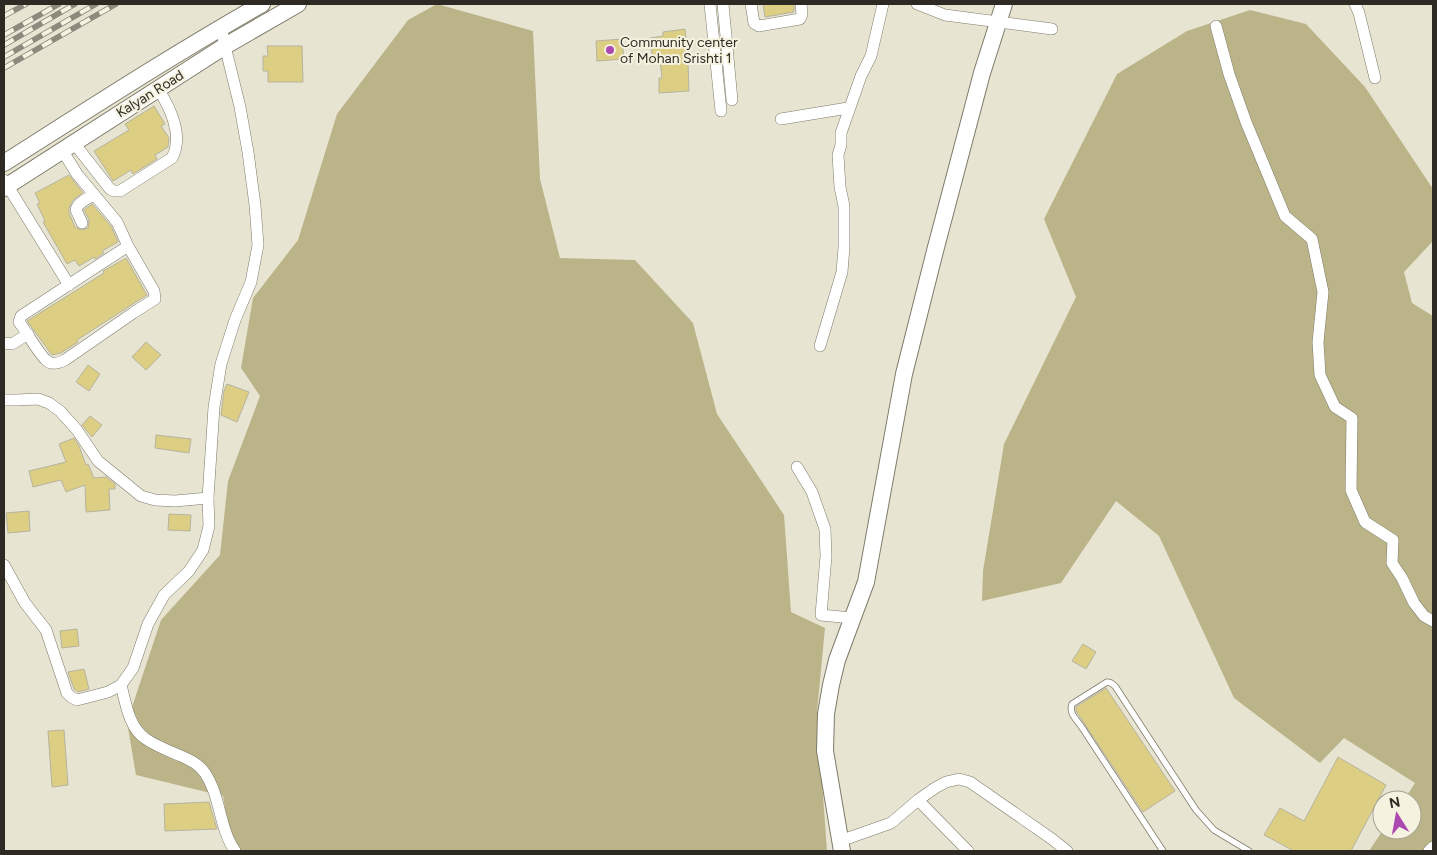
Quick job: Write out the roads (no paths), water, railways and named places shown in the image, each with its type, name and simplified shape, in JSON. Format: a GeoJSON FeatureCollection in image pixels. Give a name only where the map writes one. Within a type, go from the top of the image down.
{"type":"FeatureCollection","features":[{"type":"Feature","properties":{"kind":"street","name":"Kalyan Road"},"geometry":{"type":"LineString","coordinates":[[4,163],[262,4]]}},
{"type":"Feature","properties":{"kind":"street","name":"Kalyan Road"},"geometry":{"type":"LineString","coordinates":[[5,184],[225,46],[298,4]]}},
{"type":"Feature","properties":{"kind":"street"},"geometry":{"type":"LineString","coordinates":[[698,4],[723,4],[732,100]]}},
{"type":"Feature","properties":{"kind":"street"},"geometry":{"type":"LineString","coordinates":[[751,4],[756,25],[800,19],[802,14],[801,4]]}},
{"type":"Feature","properties":{"kind":"street"},"geometry":{"type":"LineString","coordinates":[[759,4],[762,25]]}},
{"type":"Feature","properties":{"kind":"street"},"geometry":{"type":"LineString","coordinates":[[820,346],[842,272],[844,206],[840,187],[838,156],[841,145],[840,133],[848,108],[871,56],[884,4]]}},
{"type":"Feature","properties":{"kind":"street"},"geometry":{"type":"LineString","coordinates":[[916,4],[945,15],[1052,29]]}},
{"type":"Feature","properties":{"kind":"street"},"geometry":{"type":"LineString","coordinates":[[1004,4],[982,73],[904,374],[866,582],[837,660],[826,714],[825,751],[841,846],[891,823],[935,788],[946,782],[959,779],[970,782],[1052,838],[1067,851]]}},
{"type":"Feature","properties":{"kind":"street"},"geometry":{"type":"LineString","coordinates":[[1355,4],[1359,13],[1375,78]]}},
{"type":"Feature","properties":{"kind":"street"},"geometry":{"type":"LineString","coordinates":[[710,5],[721,110]]}},
{"type":"Feature","properties":{"kind":"street"},"geometry":{"type":"LineString","coordinates":[[1216,26],[1229,74],[1246,122],[1284,216],[1312,239],[1323,292],[1318,342],[1320,375],[1334,407],[1352,418],[1352,490],[1365,522],[1393,540],[1392,563],[1402,578],[1414,603],[1424,616],[1433,621]]}},
{"type":"Feature","properties":{"kind":"street"},"geometry":{"type":"LineString","coordinates":[[4,565],[25,603],[46,630],[52,643],[67,693],[77,700],[108,692],[121,685],[133,668],[148,624],[164,595],[189,571],[203,550],[209,526],[208,498],[214,407],[221,364],[235,320],[251,282],[258,245],[248,152],[222,27]]}},
{"type":"Feature","properties":{"kind":"street"},"geometry":{"type":"LineString","coordinates":[[68,146],[110,189],[117,192],[172,158],[176,141],[175,126],[168,106],[158,89]]}},
{"type":"Feature","properties":{"kind":"street"},"geometry":{"type":"LineString","coordinates":[[781,119],[848,108]]}},
{"type":"Feature","properties":{"kind":"street"},"geometry":{"type":"LineString","coordinates":[[68,146],[77,174],[117,222],[128,246],[154,291],[155,300],[60,363],[44,359],[20,322],[21,316],[128,246]]}},
{"type":"Feature","properties":{"kind":"street"},"geometry":{"type":"LineString","coordinates":[[5,184],[69,285]]}},
{"type":"Feature","properties":{"kind":"street"},"geometry":{"type":"LineString","coordinates":[[82,223],[76,207],[94,195]]}},
{"type":"Feature","properties":{"kind":"street"},"geometry":{"type":"LineString","coordinates":[[4,343],[12,344],[28,334]]}},
{"type":"Feature","properties":{"kind":"street"},"geometry":{"type":"LineString","coordinates":[[4,400],[38,399],[49,403],[60,411],[77,430],[98,461],[141,496],[155,500],[175,501],[208,498]]}},
{"type":"Feature","properties":{"kind":"street"},"geometry":{"type":"LineString","coordinates":[[797,467],[812,492],[824,529],[826,556],[821,615],[852,618]]}},
{"type":"Feature","properties":{"kind":"street"},"geometry":{"type":"LineString","coordinates":[[121,685],[127,711],[136,730],[145,739],[195,762],[205,772],[212,786],[229,843],[235,851]]}},
{"type":"Feature","properties":{"kind":"street"},"geometry":{"type":"LineString","coordinates":[[918,800],[968,851]]}},
{"type":"Feature","properties":{"kind":"street"},"geometry":{"type":"LineString","coordinates":[[1429,851],[1433,848]]}},
{"type":"Feature","properties":{"kind":"lane"},"geometry":{"type":"LineString","coordinates":[[1163,851],[1072,714],[1072,704],[1107,682],[1115,686],[1205,821],[1214,830],[1248,851]]}},
{"type":"Feature","properties":{"kind":"railway"},"geometry":{"type":"LineString","coordinates":[[4,16],[26,4]]}},
{"type":"Feature","properties":{"kind":"railway"},"geometry":{"type":"LineString","coordinates":[[4,35],[59,4]]}},
{"type":"Feature","properties":{"kind":"railway"},"geometry":{"type":"LineString","coordinates":[[4,45],[75,4]]}},
{"type":"Feature","properties":{"kind":"railway"},"geometry":{"type":"LineString","coordinates":[[4,57],[96,4]]}},
{"type":"Feature","properties":{"kind":"railway"},"geometry":{"type":"LineString","coordinates":[[4,68],[116,4]]}},
{"type":"Feature","properties":{"kind":"place","name":"Community center of Mohan Srishti 1"},"geometry":{"type":"Point","coordinates":[610,50]}}]}
